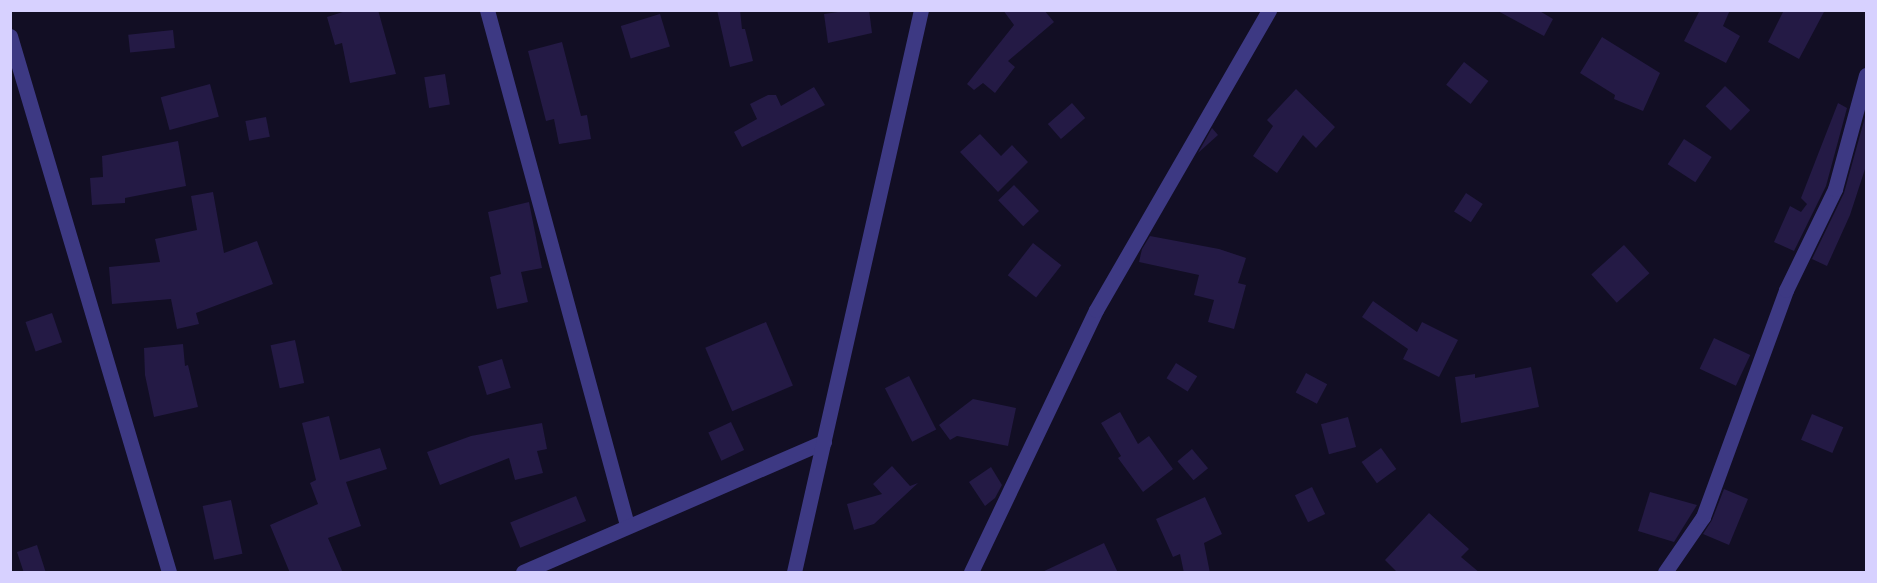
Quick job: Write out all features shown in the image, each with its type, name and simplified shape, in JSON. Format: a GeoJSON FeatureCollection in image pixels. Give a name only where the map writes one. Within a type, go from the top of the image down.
{"type":"FeatureCollection","features":[{"type":"Feature","properties":{"kind":"street"},"geometry":{"type":"LineString","coordinates":[[487,10],[627,525]]}},
{"type":"Feature","properties":{"kind":"street"},"geometry":{"type":"LineString","coordinates":[[794,573],[921,10]]}},
{"type":"Feature","properties":{"kind":"street"},"geometry":{"type":"LineString","coordinates":[[971,573],[1096,310],[1269,10]]}},
{"type":"Feature","properties":{"kind":"street"},"geometry":{"type":"LineString","coordinates":[[10,36],[169,573]]}},
{"type":"Feature","properties":{"kind":"street"},"geometry":{"type":"LineString","coordinates":[[1665,573],[1703,517],[1786,290],[1835,189],[1866,75]]}},
{"type":"Feature","properties":{"kind":"street"},"geometry":{"type":"LineString","coordinates":[[523,573],[627,525],[824,442]]}},
{"type":"Feature","properties":{"kind":"building"},"geometry":{"type":"Polygon","coordinates":[[[349,10],[378,10],[396,74],[350,83],[342,43],[335,45],[327,17],[349,10]]]}},
{"type":"Feature","properties":{"kind":"building"},"geometry":{"type":"Polygon","coordinates":[[[717,10],[740,10],[742,29],[745,29],[753,61],[730,67],[717,10]]]}},
{"type":"Feature","properties":{"kind":"building"},"geometry":{"type":"Polygon","coordinates":[[[869,10],[872,33],[828,43],[824,14],[869,10]]]}},
{"type":"Feature","properties":{"kind":"building"},"geometry":{"type":"Polygon","coordinates":[[[1003,10],[1044,10],[1054,22],[1008,61],[1015,67],[995,93],[983,83],[974,90],[967,84],[1014,25],[1003,10]]]}},
{"type":"Feature","properties":{"kind":"building"},"geometry":{"type":"Polygon","coordinates":[[[1496,10],[1538,10],[1553,19],[1544,36],[1496,10]]]}},
{"type":"Feature","properties":{"kind":"building"},"geometry":{"type":"Polygon","coordinates":[[[1700,10],[1730,10],[1723,26],[1740,36],[1726,63],[1684,41],[1700,10]]]}},
{"type":"Feature","properties":{"kind":"building"},"geometry":{"type":"Polygon","coordinates":[[[1784,10],[1825,10],[1799,59],[1768,42],[1784,10]]]}},
{"type":"Feature","properties":{"kind":"building"},"geometry":{"type":"Polygon","coordinates":[[[660,14],[670,47],[631,59],[621,26],[660,14]]]}},
{"type":"Feature","properties":{"kind":"building"},"geometry":{"type":"Polygon","coordinates":[[[173,30],[175,48],[130,53],[128,35],[173,30]]]}},
{"type":"Feature","properties":{"kind":"building"},"geometry":{"type":"Polygon","coordinates":[[[1602,37],[1660,73],[1643,111],[1614,99],[1615,95],[1580,73],[1602,37]]]}},
{"type":"Feature","properties":{"kind":"building"},"geometry":{"type":"Polygon","coordinates":[[[562,42],[581,116],[587,115],[591,139],[559,144],[554,119],[546,121],[528,51],[562,42]]]}},
{"type":"Feature","properties":{"kind":"building"},"geometry":{"type":"Polygon","coordinates":[[[1464,62],[1488,81],[1471,104],[1446,85],[1464,62]]]}},
{"type":"Feature","properties":{"kind":"building"},"geometry":{"type":"Polygon","coordinates":[[[445,74],[450,105],[429,108],[424,77],[445,74]]]}},
{"type":"Feature","properties":{"kind":"building"},"geometry":{"type":"Polygon","coordinates":[[[210,84],[219,117],[170,130],[161,97],[210,84]]]}},
{"type":"Feature","properties":{"kind":"building"},"geometry":{"type":"Polygon","coordinates":[[[1725,86],[1750,110],[1731,130],[1706,106],[1725,86]]]}},
{"type":"Feature","properties":{"kind":"building"},"geometry":{"type":"Polygon","coordinates":[[[814,87],[825,105],[742,147],[734,132],[757,119],[750,104],[768,95],[776,95],[781,106],[814,87]]]}},
{"type":"Feature","properties":{"kind":"building"},"geometry":{"type":"Polygon","coordinates":[[[1296,89],[1335,127],[1316,148],[1303,135],[1277,173],[1253,156],[1273,126],[1267,120],[1296,89]]]}},
{"type":"Feature","properties":{"kind":"building"},"geometry":{"type":"Polygon","coordinates":[[[1072,103],[1085,118],[1061,139],[1048,124],[1072,103]]]}},
{"type":"Feature","properties":{"kind":"building"},"geometry":{"type":"Polygon","coordinates":[[[1838,103],[1847,108],[1826,186],[1794,251],[1774,242],[1790,206],[1801,212],[1807,204],[1801,198],[1838,103]]]}},
{"type":"Feature","properties":{"kind":"building"},"geometry":{"type":"Polygon","coordinates":[[[266,117],[270,137],[249,141],[245,121],[266,117]]]}},
{"type":"Feature","properties":{"kind":"building"},"geometry":{"type":"Polygon","coordinates":[[[1865,117],[1866,166],[1850,215],[1827,266],[1812,259],[1844,193],[1865,117]]]}},
{"type":"Feature","properties":{"kind":"building"},"geometry":{"type":"Polygon","coordinates":[[[1212,128],[1218,135],[1198,153],[1212,128]]]}},
{"type":"Feature","properties":{"kind":"building"},"geometry":{"type":"Polygon","coordinates":[[[980,134],[1001,156],[1012,145],[1028,162],[998,192],[960,152],[980,134]]]}},
{"type":"Feature","properties":{"kind":"building"},"geometry":{"type":"Polygon","coordinates":[[[1684,139],[1712,157],[1695,182],[1668,164],[1684,139]]]}},
{"type":"Feature","properties":{"kind":"building"},"geometry":{"type":"Polygon","coordinates":[[[178,141],[186,186],[125,198],[125,203],[92,205],[90,178],[103,177],[102,156],[178,141]]]}},
{"type":"Feature","properties":{"kind":"building"},"geometry":{"type":"Polygon","coordinates":[[[1014,185],[1039,211],[1023,226],[998,200],[1014,185]]]}},
{"type":"Feature","properties":{"kind":"building"},"geometry":{"type":"Polygon","coordinates":[[[213,192],[224,253],[257,241],[273,284],[196,313],[199,324],[177,329],[171,299],[112,304],[109,267],[160,262],[155,239],[197,230],[191,196],[213,192]]]}},
{"type":"Feature","properties":{"kind":"building"},"geometry":{"type":"Polygon","coordinates":[[[1466,193],[1483,204],[1471,222],[1454,211],[1466,193]]]}},
{"type":"Feature","properties":{"kind":"building"},"geometry":{"type":"Polygon","coordinates":[[[529,202],[542,268],[521,272],[528,302],[497,309],[490,277],[501,274],[488,212],[529,202]]]}},
{"type":"Feature","properties":{"kind":"building"},"geometry":{"type":"Polygon","coordinates":[[[1150,236],[1219,249],[1246,258],[1238,283],[1246,285],[1234,329],[1208,322],[1214,300],[1194,295],[1199,275],[1139,262],[1142,249],[1150,236]]]}},
{"type":"Feature","properties":{"kind":"building"},"geometry":{"type":"Polygon","coordinates":[[[1033,243],[1061,265],[1036,297],[1008,275],[1033,243]]]}},
{"type":"Feature","properties":{"kind":"building"},"geometry":{"type":"Polygon","coordinates":[[[1624,245],[1649,273],[1617,303],[1591,274],[1624,245]]]}},
{"type":"Feature","properties":{"kind":"building"},"geometry":{"type":"Polygon","coordinates":[[[1373,301],[1417,332],[1422,322],[1458,340],[1439,377],[1403,359],[1408,349],[1362,317],[1373,301]]]}},
{"type":"Feature","properties":{"kind":"building"},"geometry":{"type":"Polygon","coordinates":[[[52,313],[62,342],[36,351],[26,322],[52,313]]]}},
{"type":"Feature","properties":{"kind":"building"},"geometry":{"type":"Polygon","coordinates":[[[766,322],[793,386],[732,411],[705,348],[766,322]]]}},
{"type":"Feature","properties":{"kind":"building"},"geometry":{"type":"Polygon","coordinates":[[[1714,338],[1750,355],[1736,386],[1700,369],[1714,338]]]}},
{"type":"Feature","properties":{"kind":"building"},"geometry":{"type":"Polygon","coordinates":[[[295,340],[304,383],[280,388],[271,345],[295,340]]]}},
{"type":"Feature","properties":{"kind":"building"},"geometry":{"type":"Polygon","coordinates":[[[183,344],[185,366],[188,365],[198,407],[154,417],[145,375],[144,348],[183,344]]]}},
{"type":"Feature","properties":{"kind":"building"},"geometry":{"type":"Polygon","coordinates":[[[502,359],[511,388],[487,395],[478,366],[502,359]]]}},
{"type":"Feature","properties":{"kind":"building"},"geometry":{"type":"Polygon","coordinates":[[[1176,363],[1197,376],[1188,392],[1166,378],[1176,363]]]}},
{"type":"Feature","properties":{"kind":"building"},"geometry":{"type":"Polygon","coordinates":[[[1531,367],[1539,407],[1461,423],[1455,377],[1475,374],[1475,378],[1531,367]]]}},
{"type":"Feature","properties":{"kind":"building"},"geometry":{"type":"Polygon","coordinates":[[[1306,373],[1327,384],[1317,404],[1296,392],[1306,373]]]}},
{"type":"Feature","properties":{"kind":"building"},"geometry":{"type":"Polygon","coordinates":[[[909,376],[936,429],[912,442],[885,388],[909,376]]]}},
{"type":"Feature","properties":{"kind":"building"},"geometry":{"type":"Polygon","coordinates":[[[973,399],[1016,408],[1008,446],[957,436],[950,440],[939,425],[973,399]]]}},
{"type":"Feature","properties":{"kind":"building"},"geometry":{"type":"Polygon","coordinates":[[[1120,412],[1138,444],[1149,436],[1173,469],[1143,492],[1118,458],[1121,456],[1101,423],[1120,412]]]}},
{"type":"Feature","properties":{"kind":"building"},"geometry":{"type":"Polygon","coordinates":[[[1812,414],[1843,427],[1832,453],[1801,440],[1812,414]]]}},
{"type":"Feature","properties":{"kind":"building"},"geometry":{"type":"Polygon","coordinates":[[[329,416],[340,460],[380,448],[387,469],[346,482],[361,526],[328,538],[343,573],[290,573],[270,525],[318,504],[310,483],[316,480],[302,423],[329,416]]]}},
{"type":"Feature","properties":{"kind":"building"},"geometry":{"type":"Polygon","coordinates":[[[1348,417],[1356,447],[1329,454],[1321,424],[1348,417]]]}},
{"type":"Feature","properties":{"kind":"building"},"geometry":{"type":"Polygon","coordinates":[[[731,422],[744,450],[721,461],[708,433],[731,422]]]}},
{"type":"Feature","properties":{"kind":"building"},"geometry":{"type":"Polygon","coordinates":[[[542,423],[547,449],[537,451],[543,473],[515,480],[509,458],[440,485],[427,452],[471,436],[542,423]]]}},
{"type":"Feature","properties":{"kind":"building"},"geometry":{"type":"Polygon","coordinates":[[[1381,448],[1396,469],[1377,483],[1362,462],[1381,448]]]}},
{"type":"Feature","properties":{"kind":"building"},"geometry":{"type":"Polygon","coordinates":[[[1192,449],[1208,468],[1194,480],[1177,461],[1192,449]]]}},
{"type":"Feature","properties":{"kind":"building"},"geometry":{"type":"Polygon","coordinates":[[[892,466],[910,486],[918,483],[874,524],[854,530],[847,504],[882,494],[873,484],[892,466]]]}},
{"type":"Feature","properties":{"kind":"building"},"geometry":{"type":"Polygon","coordinates":[[[991,467],[1002,485],[995,498],[985,506],[969,482],[991,467]]]}},
{"type":"Feature","properties":{"kind":"building"},"geometry":{"type":"Polygon","coordinates":[[[1312,487],[1325,514],[1308,522],[1295,495],[1312,487]]]}},
{"type":"Feature","properties":{"kind":"building"},"geometry":{"type":"Polygon","coordinates":[[[1724,489],[1748,499],[1729,545],[1703,534],[1712,520],[1724,489]]]}},
{"type":"Feature","properties":{"kind":"building"},"geometry":{"type":"Polygon","coordinates":[[[1650,492],[1697,505],[1674,542],[1638,531],[1650,492]]]}},
{"type":"Feature","properties":{"kind":"building"},"geometry":{"type":"Polygon","coordinates":[[[576,496],[586,521],[520,548],[510,523],[576,496]]]}},
{"type":"Feature","properties":{"kind":"building"},"geometry":{"type":"Polygon","coordinates":[[[1205,497],[1222,534],[1204,543],[1210,573],[1184,573],[1180,554],[1173,557],[1156,519],[1205,497]]]}},
{"type":"Feature","properties":{"kind":"building"},"geometry":{"type":"Polygon","coordinates":[[[231,500],[242,554],[214,560],[203,506],[231,500]]]}},
{"type":"Feature","properties":{"kind":"building"},"geometry":{"type":"Polygon","coordinates":[[[1429,513],[1469,549],[1461,557],[1480,573],[1398,573],[1385,560],[1429,513]]]}},
{"type":"Feature","properties":{"kind":"building"},"geometry":{"type":"Polygon","coordinates":[[[1104,543],[1118,573],[1040,573],[1104,543]]]}},
{"type":"Feature","properties":{"kind":"building"},"geometry":{"type":"Polygon","coordinates":[[[37,545],[46,573],[24,573],[17,552],[37,545]]]}}]}
